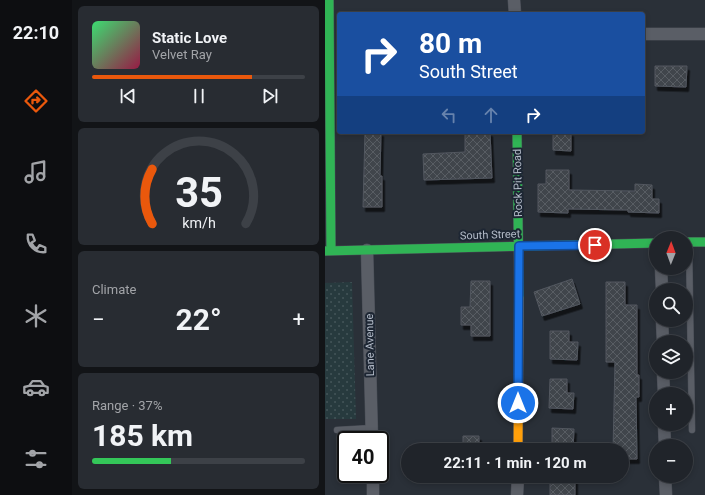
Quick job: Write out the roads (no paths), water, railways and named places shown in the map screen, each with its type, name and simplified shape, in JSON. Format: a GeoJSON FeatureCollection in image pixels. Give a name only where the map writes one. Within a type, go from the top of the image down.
{"type":"FeatureCollection","features":[{"type":"Feature","properties":{"kind":"street"},"geometry":{"type":"LineString","coordinates":[[328,251],[329,0]]}},
{"type":"Feature","properties":{"kind":"street"},"geometry":{"type":"LineString","coordinates":[[514,0],[515,12]]}},
{"type":"Feature","properties":{"kind":"street"},"geometry":{"type":"LineString","coordinates":[[645,34],[705,34]]}},
{"type":"Feature","properties":{"kind":"street","name":"Rock Pit Road"},"geometry":{"type":"LineString","coordinates":[[517,134],[519,246],[518,443]]}},
{"type":"Feature","properties":{"kind":"street"},"geometry":{"type":"LineString","coordinates":[[693,242],[705,242]]}},
{"type":"Feature","properties":{"kind":"street","name":"South Street"},"geometry":{"type":"LineString","coordinates":[[328,251],[649,243]]}},
{"type":"Feature","properties":{"kind":"street","name":"Lane Avenue"},"geometry":{"type":"LineString","coordinates":[[367,250],[372,431]]}},
{"type":"Feature","properties":{"kind":"street"},"geometry":{"type":"LineString","coordinates":[[373,483],[373,495]]}},
{"type":"Feature","properties":{"kind":"street"},"geometry":{"type":"LineString","coordinates":[[517,495],[518,483]]}},
{"type":"Feature","properties":{"kind":"street"},"geometry":{"type":"LineString","coordinates":[[665,483],[666,495]]}},
{"type":"Feature","properties":{"kind":"lane"},"geometry":{"type":"LineString","coordinates":[[688,275],[691,387]]}},
{"type":"Feature","properties":{"kind":"lane"},"geometry":{"type":"LineString","coordinates":[[337,430],[346,431]]}}]}
